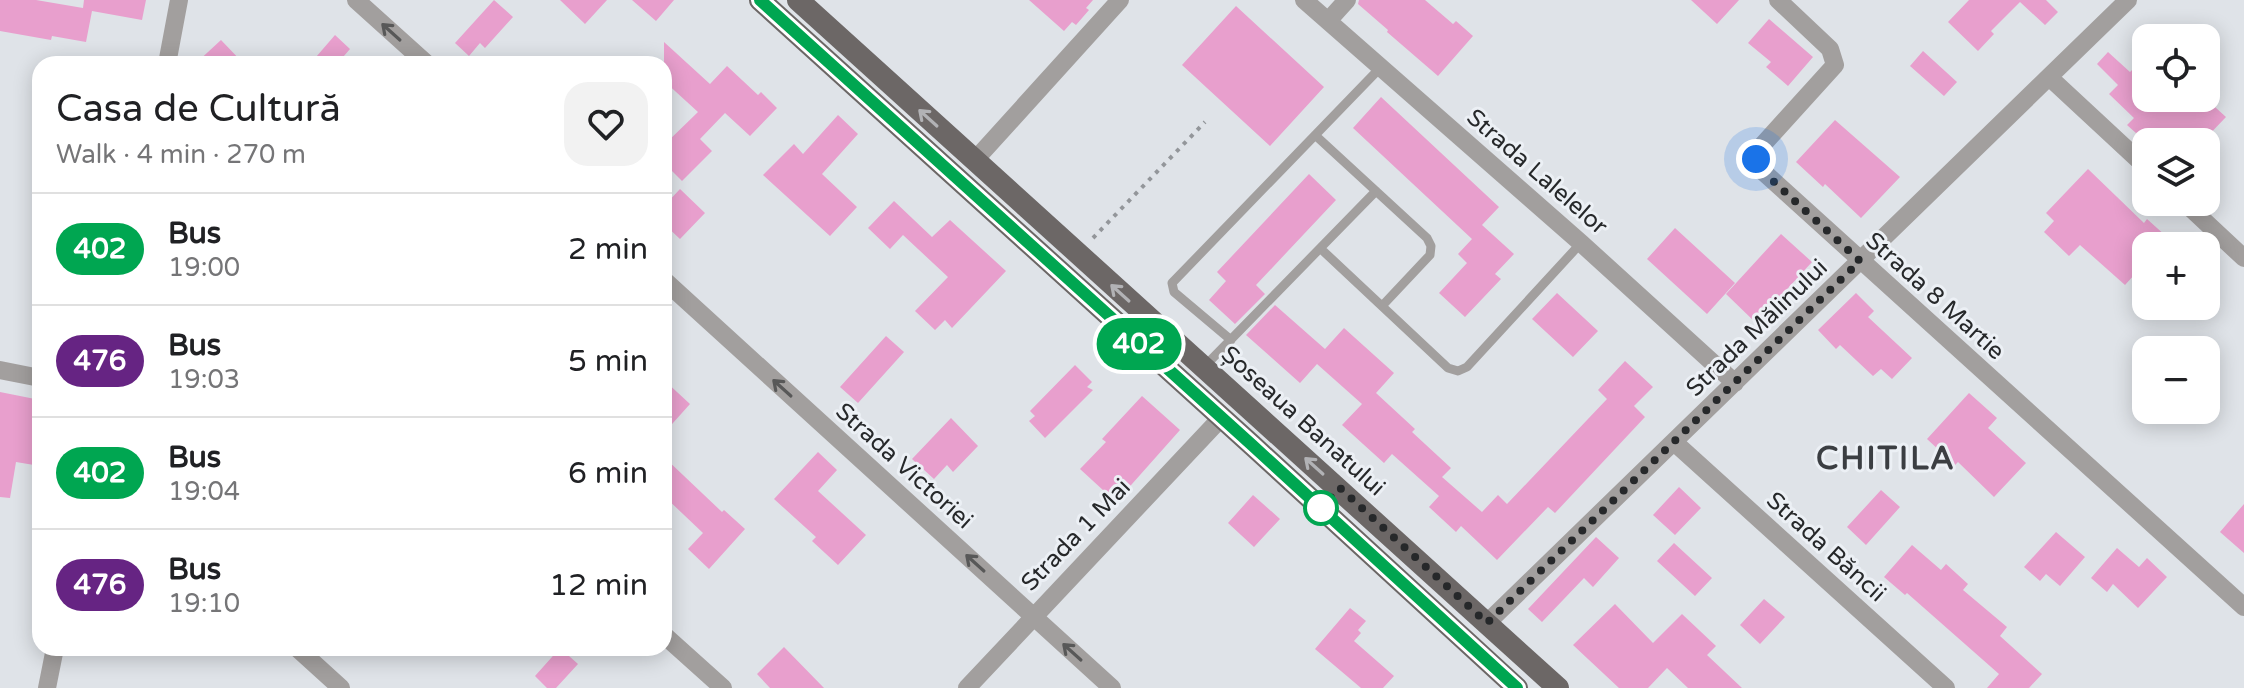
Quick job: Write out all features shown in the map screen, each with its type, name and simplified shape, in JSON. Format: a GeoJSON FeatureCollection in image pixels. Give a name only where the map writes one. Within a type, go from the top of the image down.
{"type":"FeatureCollection","features":[{"type":"Feature","properties":{"kind":"main road"},"geometry":{"type":"LineString","coordinates":[[760,0],[1517,688]]}},
{"type":"Feature","properties":{"kind":"main road","name":"Șoseaua Banatului"},"geometry":{"type":"LineString","coordinates":[[798,0],[1558,688]]}},
{"type":"Feature","properties":{"kind":"street"},"geometry":{"type":"LineString","coordinates":[[168,56],[179,0]]}},
{"type":"Feature","properties":{"kind":"street"},"geometry":{"type":"LineString","coordinates":[[356,0],[418,56]]}},
{"type":"Feature","properties":{"kind":"street"},"geometry":{"type":"LineString","coordinates":[[975,160],[1120,0]]}},
{"type":"Feature","properties":{"kind":"street","name":"Strada Lalelelor"},"geometry":{"type":"LineString","coordinates":[[1304,0],[1735,383]]}},
{"type":"Feature","properties":{"kind":"street"},"geometry":{"type":"LineString","coordinates":[[1328,21],[1347,0]]}},
{"type":"Feature","properties":{"kind":"street","name":"Strada Mălinului"},"geometry":{"type":"LineString","coordinates":[[1487,623],[2128,0]]}},
{"type":"Feature","properties":{"kind":"street","name":"Strada 8 Martie"},"geometry":{"type":"LineString","coordinates":[[1790,4],[1830,49],[1835,65],[1833,71],[1758,150],[1758,167],[2244,607]]}},
{"type":"Feature","properties":{"kind":"street"},"geometry":{"type":"LineString","coordinates":[[2049,77],[2132,154]]}},
{"type":"Feature","properties":{"kind":"street"},"geometry":{"type":"LineString","coordinates":[[2199,216],[2244,258]]}},
{"type":"Feature","properties":{"kind":"street","name":"Strada Victoriei"},"geometry":{"type":"LineString","coordinates":[[672,287],[1112,688]]}},
{"type":"Feature","properties":{"kind":"street"},"geometry":{"type":"LineString","coordinates":[[0,370],[32,376]]}},
{"type":"Feature","properties":{"kind":"street","name":"Strada 1 Mai"},"geometry":{"type":"LineString","coordinates":[[967,688],[1221,418]]}},
{"type":"Feature","properties":{"kind":"street","name":"Strada Băncii"},"geometry":{"type":"LineString","coordinates":[[1674,442],[1946,688]]}},
{"type":"Feature","properties":{"kind":"street"},"geometry":{"type":"LineString","coordinates":[[672,642],[723,688]]}},
{"type":"Feature","properties":{"kind":"street"},"geometry":{"type":"LineString","coordinates":[[47,688],[53,656]]}},
{"type":"Feature","properties":{"kind":"street"},"geometry":{"type":"LineString","coordinates":[[306,656],[341,688]]}},
{"type":"Feature","properties":{"kind":"lane"},"geometry":{"type":"LineString","coordinates":[[1231,340],[1174,292],[1172,283],[1381,67]]}},
{"type":"Feature","properties":{"kind":"lane"},"geometry":{"type":"LineString","coordinates":[[1315,135],[1427,238],[1431,246],[1430,255],[1382,306]]}},
{"type":"Feature","properties":{"kind":"lane"},"geometry":{"type":"LineString","coordinates":[[1203,368],[1376,191]]}},
{"type":"Feature","properties":{"kind":"lane"},"geometry":{"type":"LineString","coordinates":[[1321,249],[1448,368],[1458,371],[1467,367],[1581,243]]}},
{"type":"Feature","properties":{"kind":"path"},"geometry":{"type":"LineString","coordinates":[[1077,254],[1205,122]]}},
{"type":"Feature","properties":{"kind":"building"},"geometry":{"type":"Polygon","coordinates":[[[0,0],[36,0],[83,8],[84,0],[146,0],[142,20],[92,11],[86,42],[52,36],[51,40],[0,31],[0,0]]]}},
{"type":"Feature","properties":{"kind":"building"},"geometry":{"type":"Polygon","coordinates":[[[494,0],[513,17],[485,48],[480,43],[469,56],[455,43],[494,0]]]}},
{"type":"Feature","properties":{"kind":"building"},"geometry":{"type":"Polygon","coordinates":[[[560,0],[607,0],[585,24],[560,0]]]}},
{"type":"Feature","properties":{"kind":"building"},"geometry":{"type":"Polygon","coordinates":[[[632,0],[674,0],[656,21],[632,0]]]}},
{"type":"Feature","properties":{"kind":"building"},"geometry":{"type":"Polygon","coordinates":[[[1029,0],[1093,0],[1076,25],[1072,22],[1064,31],[1029,0]]]}},
{"type":"Feature","properties":{"kind":"building"},"geometry":{"type":"Polygon","coordinates":[[[1359,0],[1425,0],[1473,36],[1438,76],[1387,32],[1358,4],[1359,0]]]}},
{"type":"Feature","properties":{"kind":"building"},"geometry":{"type":"Polygon","coordinates":[[[1691,0],[1739,0],[1717,24],[1691,0]]]}},
{"type":"Feature","properties":{"kind":"building"},"geometry":{"type":"Polygon","coordinates":[[[1969,0],[2046,0],[2058,12],[2045,25],[2020,2],[1991,31],[1994,34],[1978,51],[1948,22],[1969,0]]]}},
{"type":"Feature","properties":{"kind":"building"},"geometry":{"type":"Polygon","coordinates":[[[1236,6],[1324,87],[1270,146],[1182,65],[1236,6]]]}},
{"type":"Feature","properties":{"kind":"building"},"geometry":{"type":"Polygon","coordinates":[[[1769,19],[1813,57],[1788,86],[1766,67],[1771,62],[1748,43],[1769,19]]]}},
{"type":"Feature","properties":{"kind":"building"},"geometry":{"type":"Polygon","coordinates":[[[335,35],[350,49],[344,56],[317,56],[335,35]]]}},
{"type":"Feature","properties":{"kind":"building"},"geometry":{"type":"Polygon","coordinates":[[[221,40],[236,56],[204,56],[221,40]]]}},
{"type":"Feature","properties":{"kind":"building"},"geometry":{"type":"Polygon","coordinates":[[[664,42],[710,84],[727,66],[777,108],[750,136],[725,113],[700,139],[712,151],[682,181],[672,171],[672,137],[698,112],[672,88],[672,56],[664,56],[664,42]]]}},
{"type":"Feature","properties":{"kind":"building"},"geometry":{"type":"Polygon","coordinates":[[[1923,51],[1957,82],[1944,96],[1910,66],[1923,51]]]}},
{"type":"Feature","properties":{"kind":"building"},"geometry":{"type":"Polygon","coordinates":[[[2108,52],[2130,72],[2132,70],[2132,112],[2220,112],[2226,117],[2215,128],[2132,129],[2127,125],[2134,118],[2109,94],[2118,85],[2097,64],[2108,52]]]}},
{"type":"Feature","properties":{"kind":"building"},"geometry":{"type":"Polygon","coordinates":[[[1381,97],[1499,207],[1482,225],[1514,254],[1495,274],[1501,279],[1465,317],[1439,293],[1467,263],[1458,254],[1472,239],[1353,128],[1381,97]]]}},
{"type":"Feature","properties":{"kind":"building"},"geometry":{"type":"Polygon","coordinates":[[[838,115],[858,134],[822,174],[857,207],[830,236],[763,175],[794,144],[803,154],[838,115]]]}},
{"type":"Feature","properties":{"kind":"building"},"geometry":{"type":"Polygon","coordinates":[[[1835,120],[1900,177],[1861,218],[1796,162],[1835,120]]]}},
{"type":"Feature","properties":{"kind":"building"},"geometry":{"type":"Polygon","coordinates":[[[2088,169],[2132,211],[2132,216],[2144,223],[2147,219],[2161,232],[2132,232],[2132,277],[2125,285],[2080,245],[2069,256],[2044,232],[2054,221],[2046,213],[2088,169]]]}},
{"type":"Feature","properties":{"kind":"building"},"geometry":{"type":"Polygon","coordinates":[[[1309,174],[1336,200],[1256,285],[1265,294],[1235,324],[1209,300],[1226,281],[1217,272],[1309,174]]]}},
{"type":"Feature","properties":{"kind":"building"},"geometry":{"type":"Polygon","coordinates":[[[680,189],[705,213],[680,239],[672,232],[672,198],[680,189]]]}},
{"type":"Feature","properties":{"kind":"building"},"geometry":{"type":"Polygon","coordinates":[[[894,201],[932,237],[950,220],[1006,271],[952,328],[945,320],[935,330],[915,311],[948,277],[903,235],[890,249],[868,228],[894,201]]]}},
{"type":"Feature","properties":{"kind":"building"},"geometry":{"type":"Polygon","coordinates":[[[1675,228],[1735,283],[1707,314],[1647,259],[1675,228]]]}},
{"type":"Feature","properties":{"kind":"building"},"geometry":{"type":"Polygon","coordinates":[[[1781,234],[1812,262],[1756,323],[1726,294],[1781,234]]]}},
{"type":"Feature","properties":{"kind":"building"},"geometry":{"type":"Polygon","coordinates":[[[1557,293],[1598,331],[1573,357],[1532,319],[1557,293]]]}},
{"type":"Feature","properties":{"kind":"building"},"geometry":{"type":"Polygon","coordinates":[[[1856,293],[1874,311],[1868,317],[1912,358],[1892,379],[1881,369],[1873,376],[1840,345],[1836,349],[1818,330],[1856,293]]]}},
{"type":"Feature","properties":{"kind":"building"},"geometry":{"type":"Polygon","coordinates":[[[1275,305],[1325,349],[1344,328],[1394,373],[1376,393],[1451,468],[1442,477],[1482,512],[1498,495],[1507,504],[1607,399],[1598,390],[1625,361],[1653,387],[1634,406],[1645,417],[1555,513],[1548,507],[1497,560],[1461,526],[1456,532],[1429,507],[1439,496],[1392,454],[1384,463],[1342,425],[1362,404],[1317,364],[1300,383],[1246,335],[1275,305]]]}},
{"type":"Feature","properties":{"kind":"building"},"geometry":{"type":"Polygon","coordinates":[[[886,336],[904,352],[858,403],[840,387],[886,336]]]}},
{"type":"Feature","properties":{"kind":"building"},"geometry":{"type":"Polygon","coordinates":[[[1075,365],[1092,382],[1087,387],[1093,390],[1045,438],[1029,421],[1035,416],[1030,411],[1075,365]]]}},
{"type":"Feature","properties":{"kind":"building"},"geometry":{"type":"Polygon","coordinates":[[[672,387],[690,404],[672,424],[672,387]]]}},
{"type":"Feature","properties":{"kind":"building"},"geometry":{"type":"Polygon","coordinates":[[[0,392],[32,398],[32,465],[16,462],[10,498],[0,497],[0,392]]]}},
{"type":"Feature","properties":{"kind":"building"},"geometry":{"type":"Polygon","coordinates":[[[1969,393],[1997,418],[1988,428],[2026,463],[1994,497],[1958,462],[1955,465],[1927,439],[1969,393]]]}},
{"type":"Feature","properties":{"kind":"building"},"geometry":{"type":"Polygon","coordinates":[[[1142,396],[1180,430],[1116,502],[1080,469],[1106,442],[1102,439],[1142,396]]]}},
{"type":"Feature","properties":{"kind":"building"},"geometry":{"type":"Polygon","coordinates":[[[951,418],[978,446],[953,472],[947,465],[934,479],[912,459],[951,418]]]}},
{"type":"Feature","properties":{"kind":"building"},"geometry":{"type":"Polygon","coordinates":[[[818,452],[837,470],[818,491],[866,535],[838,565],[812,541],[816,537],[774,499],[818,452]]]}},
{"type":"Feature","properties":{"kind":"building"},"geometry":{"type":"Polygon","coordinates":[[[672,465],[722,512],[724,510],[745,529],[709,569],[688,549],[703,533],[672,504],[672,465]]]}},
{"type":"Feature","properties":{"kind":"building"},"geometry":{"type":"Polygon","coordinates":[[[1679,487],[1701,508],[1675,535],[1653,515],[1679,487]]]}},
{"type":"Feature","properties":{"kind":"building"},"geometry":{"type":"Polygon","coordinates":[[[1881,490],[1900,507],[1866,545],[1847,527],[1881,490]]]}},
{"type":"Feature","properties":{"kind":"building"},"geometry":{"type":"Polygon","coordinates":[[[1253,495],[1280,519],[1254,547],[1228,523],[1253,495]]]}},
{"type":"Feature","properties":{"kind":"building"},"geometry":{"type":"Polygon","coordinates":[[[2244,504],[2244,553],[2220,532],[2244,504]]]}},
{"type":"Feature","properties":{"kind":"building"},"geometry":{"type":"Polygon","coordinates":[[[2056,532],[2085,557],[2060,586],[2046,574],[2040,581],[2024,567],[2056,532]]]}},
{"type":"Feature","properties":{"kind":"building"},"geometry":{"type":"Polygon","coordinates":[[[1596,537],[1619,558],[1593,587],[1584,578],[1542,622],[1528,609],[1596,537]]]}},
{"type":"Feature","properties":{"kind":"building"},"geometry":{"type":"Polygon","coordinates":[[[1674,543],[1712,578],[1695,596],[1657,561],[1674,543]]]}},
{"type":"Feature","properties":{"kind":"building"},"geometry":{"type":"Polygon","coordinates":[[[1912,545],[1941,570],[1946,564],[1968,584],[1963,590],[2007,627],[2000,636],[2042,674],[2029,688],[1987,688],[1999,674],[1907,593],[1905,595],[1884,577],[1912,545]]]}},
{"type":"Feature","properties":{"kind":"building"},"geometry":{"type":"Polygon","coordinates":[[[2117,548],[2139,567],[2147,558],[2167,577],[2138,608],[2113,584],[2107,592],[2091,578],[2117,548]]]}},
{"type":"Feature","properties":{"kind":"building"},"geometry":{"type":"Polygon","coordinates":[[[1764,599],[1785,617],[1760,644],[1740,625],[1764,599]]]}},
{"type":"Feature","properties":{"kind":"building"},"geometry":{"type":"Polygon","coordinates":[[[1615,604],[1653,643],[1682,614],[1716,646],[1707,655],[1742,688],[1688,688],[1667,668],[1648,688],[1619,688],[1573,645],[1615,604]]]}},
{"type":"Feature","properties":{"kind":"building"},"geometry":{"type":"Polygon","coordinates":[[[1350,608],[1366,621],[1354,641],[1394,676],[1383,688],[1361,688],[1315,649],[1350,608]]]}},
{"type":"Feature","properties":{"kind":"building"},"geometry":{"type":"Polygon","coordinates":[[[784,647],[824,688],[770,688],[757,674],[784,647]]]}},
{"type":"Feature","properties":{"kind":"building"},"geometry":{"type":"Polygon","coordinates":[[[553,656],[569,656],[578,664],[556,688],[547,688],[535,676],[553,656]]]}},
{"type":"Feature","properties":{"kind":"bus line","name":"402"},"geometry":{"type":"LineString","coordinates":[[760,0],[1517,688]]}},
{"type":"Feature","properties":{"kind":"district","name":"CHITILA"},"geometry":{"type":"Point","coordinates":[1886,459]}},
{"type":"Feature","properties":{"kind":"route"},"geometry":{"type":"LineString","coordinates":[[1321,508],[1340,488],[1487,623],[1860,261],[1758,167],[1756,159]]}}]}
